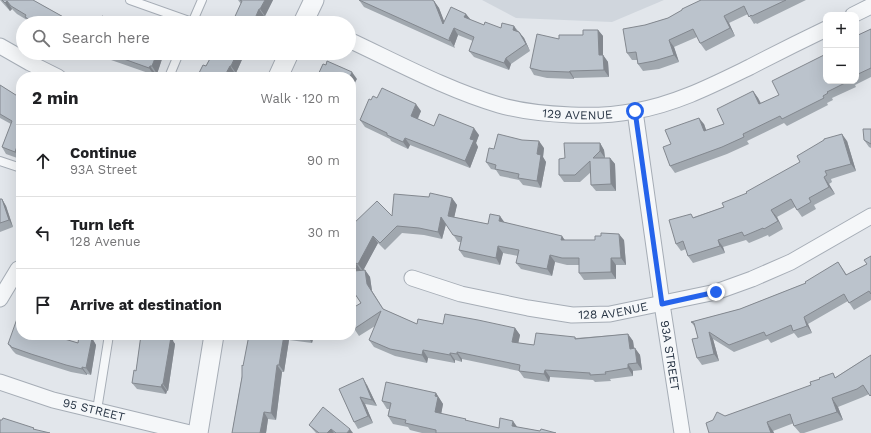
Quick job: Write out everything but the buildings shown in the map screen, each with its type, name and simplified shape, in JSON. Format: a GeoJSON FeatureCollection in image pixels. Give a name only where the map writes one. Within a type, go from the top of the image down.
{"type":"FeatureCollection","features":[{"type":"Feature","properties":{"kind":"street"},"geometry":{"type":"LineString","coordinates":[[308,16],[314,0]]}},
{"type":"Feature","properties":{"kind":"street"},"geometry":{"type":"LineString","coordinates":[[859,12],[871,6]]}},
{"type":"Feature","properties":{"kind":"street","name":"129 AVENUE"},"geometry":{"type":"LineString","coordinates":[[356,43],[471,96],[508,107],[549,114],[581,115],[635,111],[664,104],[692,94],[725,79],[823,30]]}},
{"type":"Feature","properties":{"kind":"street"},"geometry":{"type":"LineString","coordinates":[[0,46],[16,55]]}},
{"type":"Feature","properties":{"kind":"street"},"geometry":{"type":"LineString","coordinates":[[25,60],[48,72]]}},
{"type":"Feature","properties":{"kind":"street"},"geometry":{"type":"LineString","coordinates":[[280,72],[286,60]]}},
{"type":"Feature","properties":{"kind":"street","name":"93A STREET"},"geometry":{"type":"LineString","coordinates":[[635,111],[682,433]]}},
{"type":"Feature","properties":{"kind":"street","name":"128 AVENUE"},"geometry":{"type":"LineString","coordinates":[[412,278],[461,294],[528,308],[572,315],[610,314],[716,292],[752,279],[791,262],[871,216]]}},
{"type":"Feature","properties":{"kind":"street"},"geometry":{"type":"LineString","coordinates":[[0,299],[16,272]]}},
{"type":"Feature","properties":{"kind":"street"},"geometry":{"type":"LineString","coordinates":[[198,433],[213,340]]}},
{"type":"Feature","properties":{"kind":"street","name":"95 STREET"},"geometry":{"type":"LineString","coordinates":[[0,382],[53,400],[190,433]]}},
{"type":"Feature","properties":{"kind":"lane"},"geometry":{"type":"LineString","coordinates":[[130,0],[173,16]]}},
{"type":"Feature","properties":{"kind":"lane"},"geometry":{"type":"LineString","coordinates":[[195,16],[202,0]]}},
{"type":"Feature","properties":{"kind":"lane"},"geometry":{"type":"LineString","coordinates":[[171,72],[176,60]]}},
{"type":"Feature","properties":{"kind":"lane"},"geometry":{"type":"LineString","coordinates":[[0,161],[16,166]]}},
{"type":"Feature","properties":{"kind":"lane"},"geometry":{"type":"LineString","coordinates":[[97,410],[108,340]]}},
{"type":"Feature","properties":{"kind":"shaded area"},"geometry":{"type":"Polygon","coordinates":[[[482,0],[664,0],[612,22],[516,18],[482,0]]]}},
{"type":"Feature","properties":{"kind":"route"},"geometry":{"type":"LineString","coordinates":[[635,111],[662,304],[716,292]]}}]}
